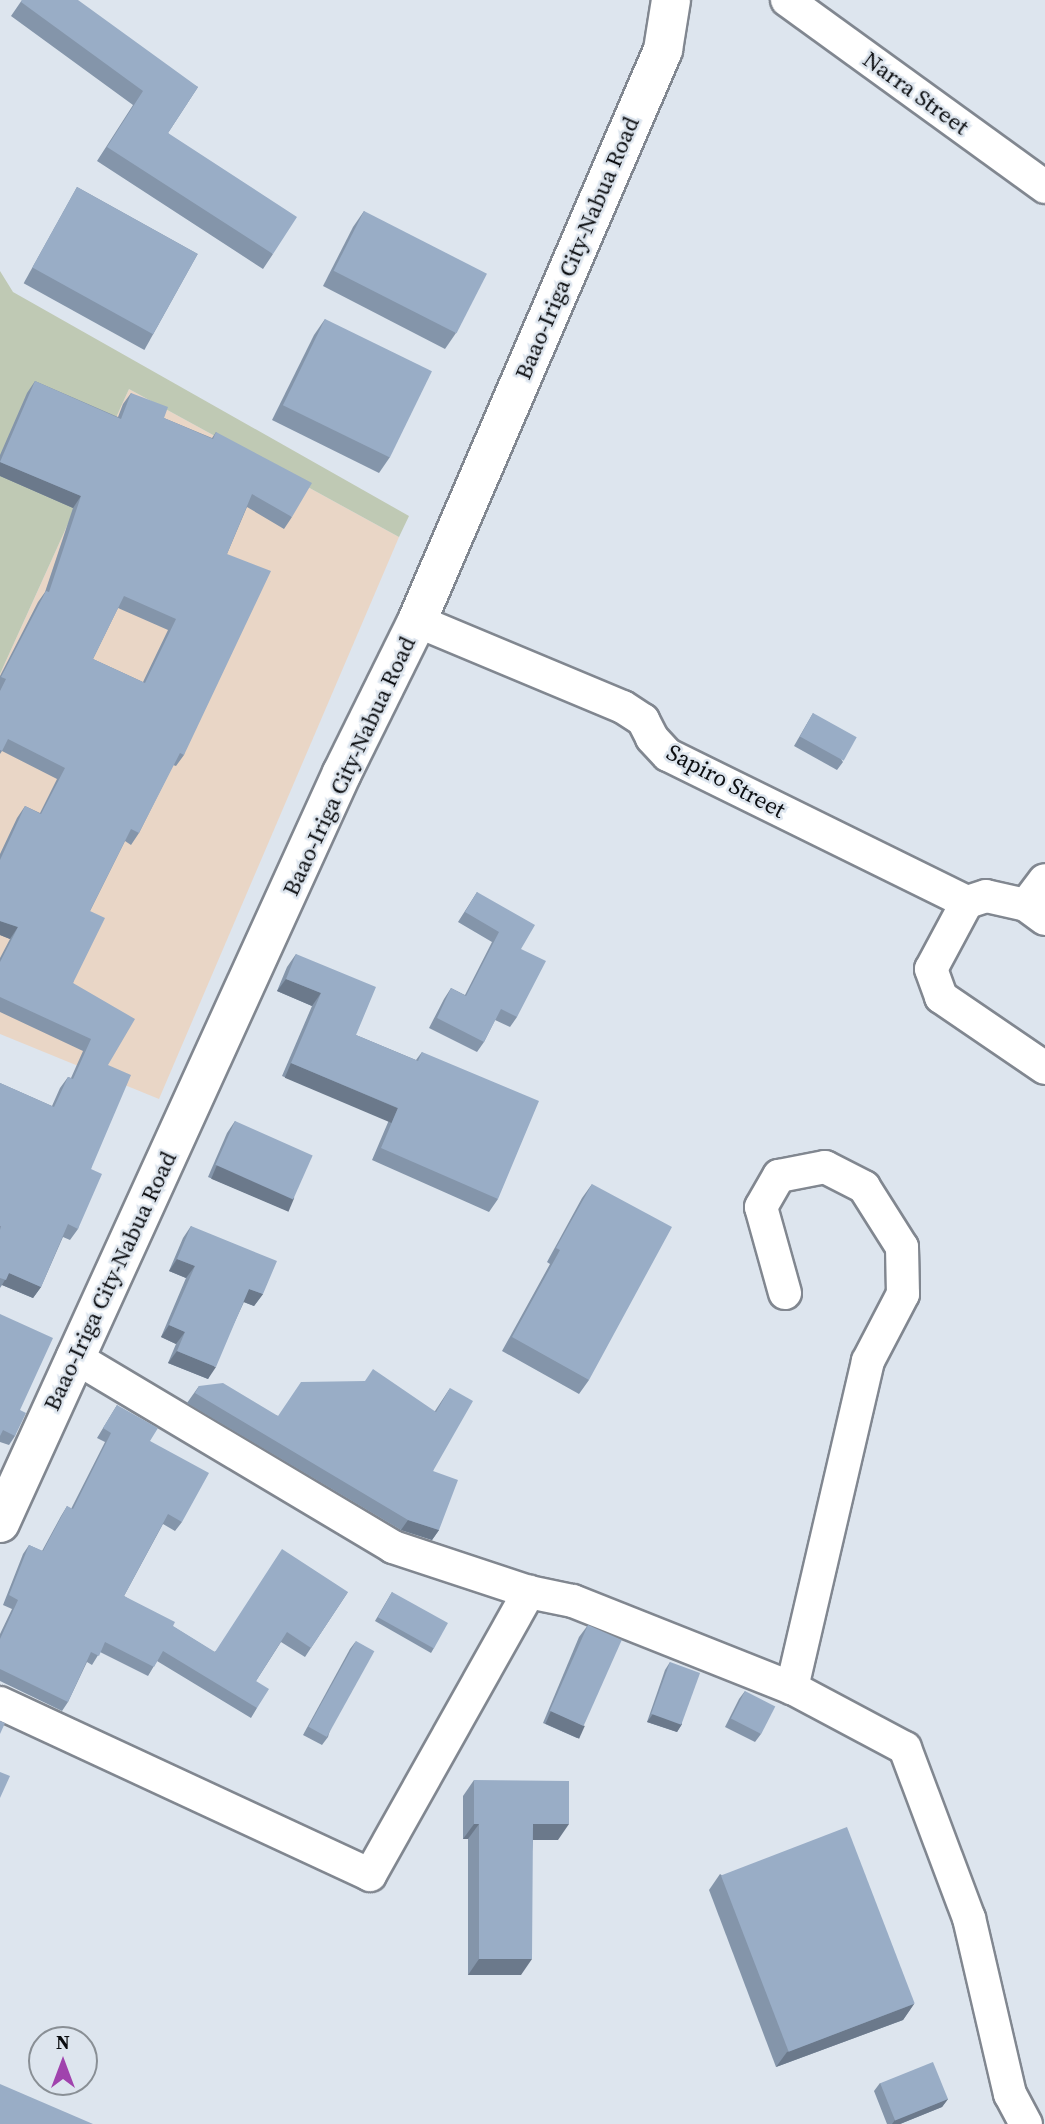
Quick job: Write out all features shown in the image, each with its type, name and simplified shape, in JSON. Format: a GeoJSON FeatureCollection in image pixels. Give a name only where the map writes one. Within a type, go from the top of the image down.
{"type":"FeatureCollection","features":[{"type":"Feature","properties":{"kind":"main road","name":"Baao-Iriga City-Nabua Road"},"geometry":{"type":"LineString","coordinates":[[0,1523],[73,1356],[342,773],[417,621],[663,50],[671,0]]}},
{"type":"Feature","properties":{"kind":"street","name":"Narra Street"},"geometry":{"type":"LineString","coordinates":[[787,0],[1045,187]]}},
{"type":"Feature","properties":{"kind":"street","name":"Sapiro Street"},"geometry":{"type":"LineString","coordinates":[[417,621],[624,707],[643,720],[652,738],[668,755],[967,902]]}},
{"type":"Feature","properties":{"kind":"street"},"geometry":{"type":"LineString","coordinates":[[1045,880],[1035,912],[986,896],[967,902],[931,969],[941,997],[1045,1068]]}},
{"type":"Feature","properties":{"kind":"street"},"geometry":{"type":"LineString","coordinates":[[785,1293],[761,1208],[779,1176],[825,1167],[864,1187],[902,1247],[903,1294],[868,1361],[792,1688]]}},
{"type":"Feature","properties":{"kind":"street"},"geometry":{"type":"LineString","coordinates":[[73,1356],[393,1548],[529,1592],[573,1601],[792,1688],[905,1748],[969,1918],[1010,2094],[1026,2124]]}},
{"type":"Feature","properties":{"kind":"street"},"geometry":{"type":"LineString","coordinates":[[0,1703],[370,1875],[529,1592]]}},
{"type":"Feature","properties":{"kind":"shaded area"},"geometry":{"type":"Polygon","coordinates":[[[129,389],[399,537],[159,1099],[0,1034],[0,674],[129,389]]]}},
{"type":"Feature","properties":{"kind":"green space"},"geometry":{"type":"Polygon","coordinates":[[[0,271],[13,292],[409,516],[399,537],[129,389],[0,674],[0,271]]]}},
{"type":"Feature","properties":{"kind":"building"},"geometry":{"type":"Polygon","coordinates":[[[78,0],[198,87],[168,133],[297,217],[273,254],[107,147],[143,91],[21,2],[78,0]]]}},
{"type":"Feature","properties":{"kind":"building"},"geometry":{"type":"Polygon","coordinates":[[[77,187],[198,254],[153,334],[32,267],[77,187]]]}},
{"type":"Feature","properties":{"kind":"building"},"geometry":{"type":"Polygon","coordinates":[[[364,211],[487,274],[457,333],[334,271],[364,211]]]}},
{"type":"Feature","properties":{"kind":"building"},"geometry":{"type":"Polygon","coordinates":[[[325,319],[432,371],[390,457],[283,405],[325,319]]]}},
{"type":"Feature","properties":{"kind":"building"},"geometry":{"type":"Polygon","coordinates":[[[35,381],[121,419],[131,393],[168,407],[164,418],[213,439],[216,432],[312,483],[292,517],[252,494],[227,554],[271,571],[184,755],[180,753],[139,833],[131,829],[90,911],[105,918],[73,983],[135,1019],[108,1065],[131,1075],[91,1169],[102,1174],[78,1229],[68,1224],[41,1287],[9,1273],[6,1280],[0,1278],[0,1083],[54,1107],[68,1077],[73,1079],[91,1039],[0,997],[0,962],[18,927],[0,921],[0,860],[25,806],[41,814],[65,768],[8,739],[2,751],[0,750],[0,691],[6,679],[1,677],[46,591],[49,592],[81,496],[0,462],[35,381]],[[124,596],[93,659],[145,683],[176,619],[124,596]]]}},
{"type":"Feature","properties":{"kind":"building"},"geometry":{"type":"Polygon","coordinates":[[[813,713],[857,737],[844,761],[800,737],[813,713]]]}},
{"type":"Feature","properties":{"kind":"building"},"geometry":{"type":"Polygon","coordinates":[[[477,892],[535,925],[521,949],[546,961],[517,1017],[501,1009],[484,1042],[437,1018],[451,988],[466,996],[499,932],[465,912],[477,892]]]}},
{"type":"Feature","properties":{"kind":"building"},"geometry":{"type":"Polygon","coordinates":[[[296,954],[376,987],[356,1035],[418,1061],[422,1052],[539,1101],[498,1199],[381,1148],[398,1108],[291,1063],[321,993],[286,979],[296,954]]]}},
{"type":"Feature","properties":{"kind":"building"},"geometry":{"type":"Polygon","coordinates":[[[235,1121],[313,1156],[293,1199],[215,1165],[235,1121]]]}},
{"type":"Feature","properties":{"kind":"building"},"geometry":{"type":"Polygon","coordinates":[[[592,1184],[672,1227],[589,1380],[512,1337],[560,1250],[556,1248],[592,1184]]]}},
{"type":"Feature","properties":{"kind":"building"},"geometry":{"type":"Polygon","coordinates":[[[191,1226],[277,1261],[263,1294],[249,1289],[216,1367],[177,1351],[185,1332],[169,1325],[195,1266],[177,1259],[191,1226]]]}},
{"type":"Feature","properties":{"kind":"building"},"geometry":{"type":"Polygon","coordinates":[[[0,1314],[53,1338],[20,1410],[26,1413],[15,1436],[3,1430],[0,1436],[0,1314]]]}},
{"type":"Feature","properties":{"kind":"building"},"geometry":{"type":"Polygon","coordinates":[[[373,1369],[436,1412],[450,1388],[473,1401],[433,1471],[458,1480],[439,1530],[408,1520],[195,1393],[199,1386],[223,1383],[278,1416],[301,1382],[365,1381],[373,1369]]]}},
{"type":"Feature","properties":{"kind":"building"},"geometry":{"type":"Polygon","coordinates":[[[117,1405],[158,1428],[150,1441],[209,1473],[182,1522],[168,1514],[124,1596],[175,1622],[173,1626],[215,1652],[282,1549],[348,1592],[311,1648],[287,1632],[256,1681],[269,1689],[257,1708],[163,1651],[154,1667],[105,1642],[99,1656],[91,1652],[68,1702],[0,1669],[0,1639],[18,1600],[9,1595],[29,1545],[43,1551],[67,1506],[73,1509],[111,1433],[103,1428],[117,1405]]]}},
{"type":"Feature","properties":{"kind":"building"},"geometry":{"type":"Polygon","coordinates":[[[392,1592],[448,1623],[434,1648],[378,1617],[392,1592]]]}},
{"type":"Feature","properties":{"kind":"building"},"geometry":{"type":"Polygon","coordinates":[[[588,1625],[622,1640],[584,1726],[550,1711],[588,1625]]]}},
{"type":"Feature","properties":{"kind":"building"},"geometry":{"type":"Polygon","coordinates":[[[356,1641],[374,1651],[327,1737],[308,1727],[356,1641]]]}},
{"type":"Feature","properties":{"kind":"building"},"geometry":{"type":"Polygon","coordinates":[[[670,1662],[700,1673],[681,1725],[651,1714],[670,1662]]]}},
{"type":"Feature","properties":{"kind":"building"},"geometry":{"type":"Polygon","coordinates":[[[745,1691],[775,1706],[761,1734],[731,1719],[745,1691]]]}},
{"type":"Feature","properties":{"kind":"building"},"geometry":{"type":"Polygon","coordinates":[[[0,1721],[5,1723],[0,1734],[0,1721]]]}},
{"type":"Feature","properties":{"kind":"building"},"geometry":{"type":"Polygon","coordinates":[[[0,1772],[10,1776],[0,1798],[0,1772]]]}},
{"type":"Feature","properties":{"kind":"building"},"geometry":{"type":"Polygon","coordinates":[[[474,1780],[569,1781],[569,1824],[533,1824],[532,1959],[479,1959],[479,1824],[474,1824],[474,1780]]]}},
{"type":"Feature","properties":{"kind":"building"},"geometry":{"type":"Polygon","coordinates":[[[847,1827],[915,2003],[789,2052],[721,1875],[847,1827]]]}},
{"type":"Feature","properties":{"kind":"building"},"geometry":{"type":"Polygon","coordinates":[[[933,2062],[948,2099],[895,2120],[880,2083],[933,2062]]]}},
{"type":"Feature","properties":{"kind":"building"},"geometry":{"type":"Polygon","coordinates":[[[0,2084],[93,2124],[0,2124],[0,2084]]]}}]}
